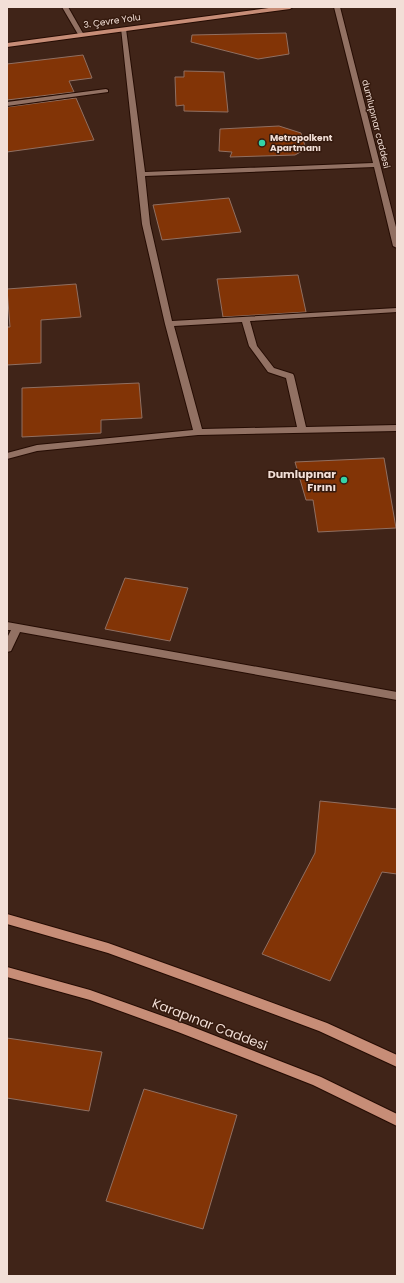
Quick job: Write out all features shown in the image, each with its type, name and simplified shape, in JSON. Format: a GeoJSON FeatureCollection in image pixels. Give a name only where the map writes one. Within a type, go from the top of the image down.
{"type":"FeatureCollection","features":[{"type":"Feature","properties":{"kind":"main road","name":"3. Çevre Yolu"},"geometry":{"type":"LineString","coordinates":[[7,45],[290,7]]}},
{"type":"Feature","properties":{"kind":"main road"},"geometry":{"type":"LineString","coordinates":[[7,919],[108,948],[189,977],[324,1027],[397,1061]]}},
{"type":"Feature","properties":{"kind":"main road","name":"Karapınar Caddesi"},"geometry":{"type":"LineString","coordinates":[[7,972],[90,995],[181,1028],[317,1081],[397,1120]]}},
{"type":"Feature","properties":{"kind":"street"},"geometry":{"type":"LineString","coordinates":[[65,7],[82,35]]}},
{"type":"Feature","properties":{"kind":"street","name":"dumlupınar caddesi"},"geometry":{"type":"LineString","coordinates":[[337,7],[397,246]]}},
{"type":"Feature","properties":{"kind":"street"},"geometry":{"type":"LineString","coordinates":[[123,29],[146,224],[169,324],[198,432]]}},
{"type":"Feature","properties":{"kind":"street"},"geometry":{"type":"LineString","coordinates":[[7,104],[106,91]]}},
{"type":"Feature","properties":{"kind":"street"},"geometry":{"type":"LineString","coordinates":[[141,174],[377,165]]}},
{"type":"Feature","properties":{"kind":"street"},"geometry":{"type":"LineString","coordinates":[[169,324],[397,310]]}},
{"type":"Feature","properties":{"kind":"street"},"geometry":{"type":"LineString","coordinates":[[245,319],[253,346],[271,370],[290,376],[302,430]]}},
{"type":"Feature","properties":{"kind":"street"},"geometry":{"type":"LineString","coordinates":[[7,456],[37,448],[198,432],[397,428]]}},
{"type":"Feature","properties":{"kind":"street"},"geometry":{"type":"LineString","coordinates":[[7,648],[12,627],[397,696]]}},
{"type":"Feature","properties":{"kind":"building"},"geometry":{"type":"Polygon","coordinates":[[[286,33],[289,54],[258,59],[191,42],[192,35],[286,33]]]}},
{"type":"Feature","properties":{"kind":"building"},"geometry":{"type":"Polygon","coordinates":[[[83,55],[92,78],[69,81],[74,92],[7,100],[7,64],[83,55]]]}},
{"type":"Feature","properties":{"kind":"building"},"geometry":{"type":"Polygon","coordinates":[[[184,71],[224,72],[228,112],[184,111],[184,105],[176,106],[175,77],[184,77],[184,71]]]}},
{"type":"Feature","properties":{"kind":"building"},"geometry":{"type":"Polygon","coordinates":[[[76,98],[94,140],[7,152],[7,107],[76,98]]]}},
{"type":"Feature","properties":{"kind":"building","name":"Metropolkent Apartmanı"},"geometry":{"type":"Polygon","coordinates":[[[279,126],[301,133],[306,149],[295,155],[230,157],[232,152],[219,151],[220,129],[279,126]]]}},
{"type":"Feature","properties":{"kind":"building"},"geometry":{"type":"Polygon","coordinates":[[[229,198],[241,232],[162,240],[153,205],[229,198]]]}},
{"type":"Feature","properties":{"kind":"building"},"geometry":{"type":"Polygon","coordinates":[[[298,275],[306,312],[223,317],[217,279],[298,275]]]}},
{"type":"Feature","properties":{"kind":"building"},"geometry":{"type":"Polygon","coordinates":[[[76,284],[81,317],[41,320],[41,363],[7,365],[7,327],[10,327],[7,289],[76,284]]]}},
{"type":"Feature","properties":{"kind":"building"},"geometry":{"type":"Polygon","coordinates":[[[139,383],[142,418],[101,420],[101,433],[22,437],[22,388],[139,383]]]}},
{"type":"Feature","properties":{"kind":"building"},"geometry":{"type":"Polygon","coordinates":[[[384,458],[396,528],[318,532],[313,500],[306,500],[295,462],[384,458]]]}},
{"type":"Feature","properties":{"kind":"building"},"geometry":{"type":"Polygon","coordinates":[[[125,578],[188,588],[170,641],[105,629],[125,578]]]}},
{"type":"Feature","properties":{"kind":"building"},"geometry":{"type":"Polygon","coordinates":[[[320,801],[397,809],[397,874],[382,872],[330,981],[262,954],[315,853],[320,801]]]}},
{"type":"Feature","properties":{"kind":"building"},"geometry":{"type":"Polygon","coordinates":[[[7,1038],[102,1052],[89,1111],[7,1098],[7,1038]]]}},
{"type":"Feature","properties":{"kind":"building"},"geometry":{"type":"Polygon","coordinates":[[[144,1089],[237,1115],[203,1229],[106,1201],[144,1089]]]}},
{"type":"Feature","properties":{"kind":"place","name":"Metropolkent Apartmanı"},"geometry":{"type":"Point","coordinates":[262,143]}},
{"type":"Feature","properties":{"kind":"place","name":"Dumlupınar Fırını"},"geometry":{"type":"Point","coordinates":[344,480]}}]}
